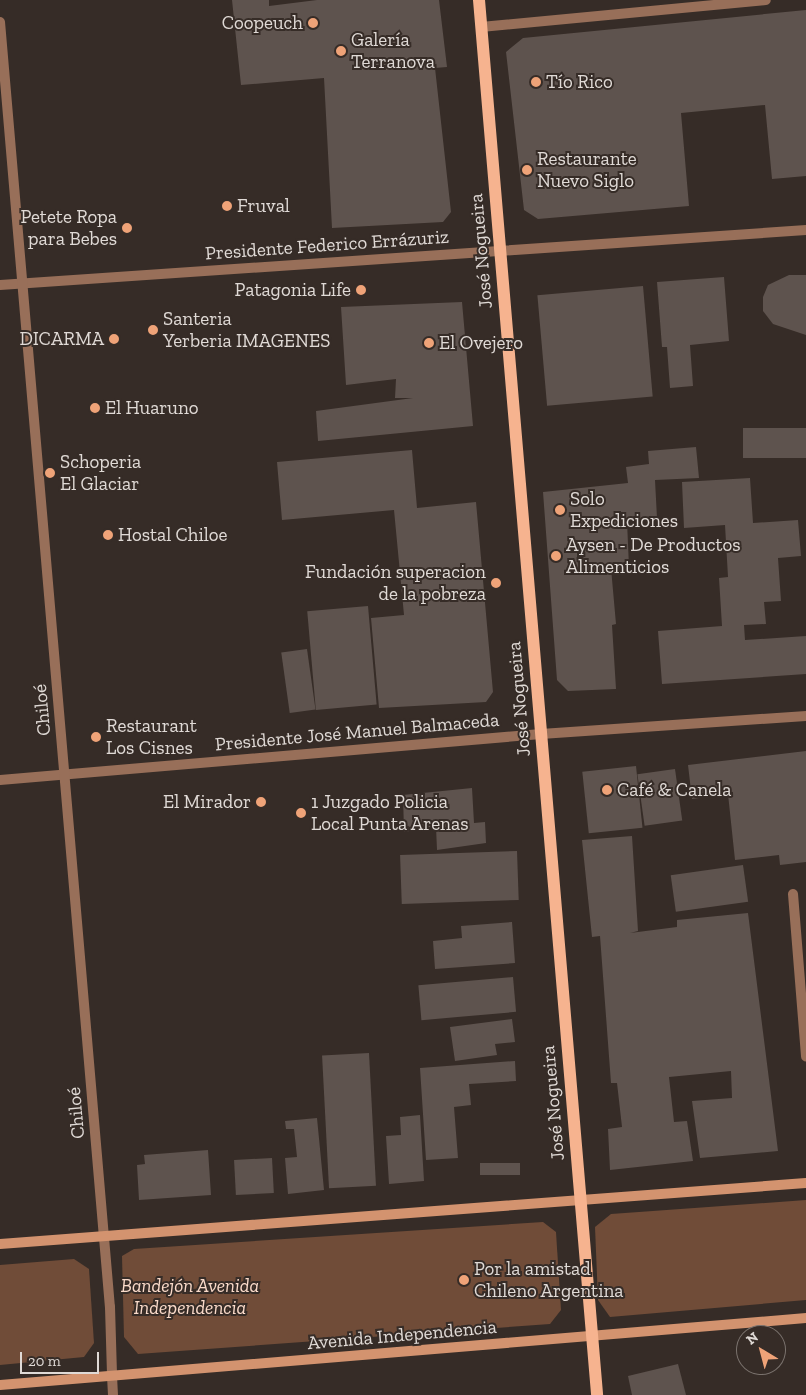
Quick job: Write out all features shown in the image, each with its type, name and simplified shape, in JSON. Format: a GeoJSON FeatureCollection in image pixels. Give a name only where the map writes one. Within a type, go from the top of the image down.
{"type":"FeatureCollection","features":[{"type":"Feature","properties":{"kind":"main road","name":"José Nogueira"},"geometry":{"type":"LineString","coordinates":[[479,0],[597,1395]]}},
{"type":"Feature","properties":{"kind":"main road"},"geometry":{"type":"LineString","coordinates":[[0,1244],[580,1198],[806,1184]]}},
{"type":"Feature","properties":{"kind":"main road","name":"Avenida Independencia"},"geometry":{"type":"LineString","coordinates":[[0,1385],[592,1338],[806,1318]]}},
{"type":"Feature","properties":{"kind":"street"},"geometry":{"type":"LineString","coordinates":[[481,28],[766,0]]}},
{"type":"Feature","properties":{"kind":"street","name":"Chiloé"},"geometry":{"type":"LineString","coordinates":[[0,22],[104,1236],[113,1395]]}},
{"type":"Feature","properties":{"kind":"street","name":"Presidente Federico Errázuriz"},"geometry":{"type":"LineString","coordinates":[[0,285],[806,230]]}},
{"type":"Feature","properties":{"kind":"street","name":"Presidente José Manuel Balmaceda"},"geometry":{"type":"LineString","coordinates":[[0,780],[541,734],[806,716]]}},
{"type":"Feature","properties":{"kind":"street"},"geometry":{"type":"LineString","coordinates":[[793,894],[806,1056]]}},
{"type":"Feature","properties":{"kind":"green space"},"geometry":{"type":"Polygon","coordinates":[[[806,1200],[806,1300],[610,1317],[598,1300],[595,1227],[611,1214],[806,1200]]]}},
{"type":"Feature","properties":{"kind":"green space","name":"Bandejón Avenida Independencia"},"geometry":{"type":"Polygon","coordinates":[[[543,1222],[556,1232],[561,1310],[550,1324],[138,1354],[124,1337],[122,1256],[134,1249],[543,1222]]]}},
{"type":"Feature","properties":{"kind":"green space","name":"Bandejón Avenida Independencia"},"geometry":{"type":"Polygon","coordinates":[[[74,1259],[89,1269],[94,1343],[84,1357],[0,1365],[0,1265],[74,1259]]]}},
{"type":"Feature","properties":{"kind":"building"},"geometry":{"type":"Polygon","coordinates":[[[232,0],[269,0],[269,6],[317,0],[439,0],[447,67],[435,68],[451,212],[443,222],[332,228],[324,78],[241,85],[232,0]]]}},
{"type":"Feature","properties":{"kind":"building"},"geometry":{"type":"Polygon","coordinates":[[[806,10],[806,176],[772,179],[765,105],[681,113],[689,206],[538,219],[524,210],[506,52],[523,38],[806,10]]]}},
{"type":"Feature","properties":{"kind":"building"},"geometry":{"type":"Polygon","coordinates":[[[789,275],[806,275],[806,335],[773,324],[763,311],[763,297],[768,285],[789,275]]]}},
{"type":"Feature","properties":{"kind":"building"},"geometry":{"type":"Polygon","coordinates":[[[724,277],[729,341],[690,345],[693,386],[670,388],[667,347],[662,347],[657,282],[724,277]]]}},
{"type":"Feature","properties":{"kind":"building"},"geometry":{"type":"Polygon","coordinates":[[[643,286],[653,397],[547,406],[537,295],[643,286]]]}},
{"type":"Feature","properties":{"kind":"building"},"geometry":{"type":"Polygon","coordinates":[[[462,302],[473,426],[318,441],[316,411],[413,398],[395,398],[396,379],[346,385],[341,307],[462,302]]]}},
{"type":"Feature","properties":{"kind":"building"},"geometry":{"type":"Polygon","coordinates":[[[743,428],[806,428],[806,458],[743,458],[743,428]]]}},
{"type":"Feature","properties":{"kind":"building"},"geometry":{"type":"Polygon","coordinates":[[[696,447],[699,478],[655,480],[657,518],[627,521],[629,567],[611,568],[616,624],[612,625],[616,689],[568,691],[557,680],[543,492],[628,483],[626,467],[649,464],[648,451],[696,447]]]}},
{"type":"Feature","properties":{"kind":"building"},"geometry":{"type":"Polygon","coordinates":[[[412,450],[417,508],[476,502],[493,692],[486,702],[379,708],[371,618],[404,615],[394,510],[282,520],[277,462],[412,450]]]}},
{"type":"Feature","properties":{"kind":"building"},"geometry":{"type":"Polygon","coordinates":[[[750,478],[753,523],[798,520],[801,556],[778,558],[781,601],[764,602],[766,624],[744,625],[745,640],[806,636],[806,674],[662,684],[658,631],[722,626],[719,578],[728,577],[725,525],[684,528],[682,482],[750,478]]]}},
{"type":"Feature","properties":{"kind":"building"},"geometry":{"type":"Polygon","coordinates":[[[368,606],[377,705],[316,710],[307,611],[368,606]]]}},
{"type":"Feature","properties":{"kind":"building"},"geometry":{"type":"Polygon","coordinates":[[[307,649],[315,709],[290,713],[281,653],[307,649]]]}},
{"type":"Feature","properties":{"kind":"building"},"geometry":{"type":"Polygon","coordinates":[[[806,751],[806,862],[780,865],[779,855],[735,860],[728,794],[692,799],[688,765],[806,751]]]}},
{"type":"Feature","properties":{"kind":"building"},"geometry":{"type":"Polygon","coordinates":[[[636,766],[642,828],[589,833],[582,772],[636,766]]]}},
{"type":"Feature","properties":{"kind":"building"},"geometry":{"type":"Polygon","coordinates":[[[675,769],[682,820],[645,826],[637,774],[675,769]]]}},
{"type":"Feature","properties":{"kind":"building"},"geometry":{"type":"Polygon","coordinates":[[[472,788],[474,823],[485,822],[486,843],[437,850],[436,827],[404,832],[403,795],[472,788]]]}},
{"type":"Feature","properties":{"kind":"building"},"geometry":{"type":"Polygon","coordinates":[[[632,836],[638,931],[630,933],[677,927],[677,920],[748,913],[778,1151],[700,1158],[692,1101],[732,1098],[731,1071],[669,1077],[674,1122],[687,1121],[693,1161],[610,1170],[608,1129],[622,1127],[617,1083],[611,1083],[600,936],[592,937],[582,840],[632,836]]]}},
{"type":"Feature","properties":{"kind":"building"},"geometry":{"type":"Polygon","coordinates":[[[517,851],[519,900],[402,904],[400,855],[517,851]]]}},
{"type":"Feature","properties":{"kind":"building"},"geometry":{"type":"Polygon","coordinates":[[[743,865],[748,902],[676,912],[671,875],[743,865]]]}},
{"type":"Feature","properties":{"kind":"building"},"geometry":{"type":"Polygon","coordinates":[[[512,922],[515,963],[435,969],[433,941],[462,938],[461,926],[512,922]]]}},
{"type":"Feature","properties":{"kind":"building"},"geometry":{"type":"Polygon","coordinates":[[[513,977],[516,1012],[421,1020],[418,985],[513,977]]]}},
{"type":"Feature","properties":{"kind":"building"},"geometry":{"type":"Polygon","coordinates":[[[512,1019],[515,1042],[495,1044],[497,1055],[455,1061],[450,1027],[512,1019]]]}},
{"type":"Feature","properties":{"kind":"building"},"geometry":{"type":"Polygon","coordinates":[[[369,1053],[376,1186],[329,1188],[322,1055],[369,1053]]]}},
{"type":"Feature","properties":{"kind":"building"},"geometry":{"type":"Polygon","coordinates":[[[515,1061],[516,1081],[469,1084],[471,1105],[454,1107],[458,1158],[426,1160],[420,1068],[515,1061]]]}},
{"type":"Feature","properties":{"kind":"building"},"geometry":{"type":"Polygon","coordinates":[[[420,1115],[424,1181],[389,1184],[386,1136],[401,1135],[400,1117],[420,1115]]]}},
{"type":"Feature","properties":{"kind":"building"},"geometry":{"type":"Polygon","coordinates":[[[317,1118],[324,1190],[288,1194],[285,1158],[297,1157],[294,1129],[286,1129],[285,1121],[317,1118]]]}},
{"type":"Feature","properties":{"kind":"building"},"geometry":{"type":"Polygon","coordinates":[[[208,1150],[211,1195],[139,1200],[137,1165],[145,1164],[144,1155],[208,1150]]]}},
{"type":"Feature","properties":{"kind":"building"},"geometry":{"type":"Polygon","coordinates":[[[272,1158],[274,1193],[236,1195],[234,1160],[272,1158]]]}},
{"type":"Feature","properties":{"kind":"building"},"geometry":{"type":"Polygon","coordinates":[[[480,1163],[520,1163],[520,1175],[480,1175],[480,1163]]]}},
{"type":"Feature","properties":{"kind":"building"},"geometry":{"type":"Polygon","coordinates":[[[678,1364],[686,1395],[632,1395],[628,1376],[678,1364]]]}},
{"type":"Feature","properties":{"kind":"place","name":"Coopeuch"},"geometry":{"type":"Point","coordinates":[313,23]}},
{"type":"Feature","properties":{"kind":"place","name":"Galería Terranova"},"geometry":{"type":"Point","coordinates":[341,51]}},
{"type":"Feature","properties":{"kind":"place","name":"Tío Rico"},"geometry":{"type":"Point","coordinates":[536,82]}},
{"type":"Feature","properties":{"kind":"place","name":"Restaurante Nuevo Siglo"},"geometry":{"type":"Point","coordinates":[527,170]}},
{"type":"Feature","properties":{"kind":"place","name":"Fruval"},"geometry":{"type":"Point","coordinates":[227,206]}},
{"type":"Feature","properties":{"kind":"place","name":"Petete Ropa para Bebes"},"geometry":{"type":"Point","coordinates":[127,228]}},
{"type":"Feature","properties":{"kind":"place","name":"Patagonia Life"},"geometry":{"type":"Point","coordinates":[361,290]}},
{"type":"Feature","properties":{"kind":"place","name":"Santeria Yerberia IMAGENES"},"geometry":{"type":"Point","coordinates":[153,330]}},
{"type":"Feature","properties":{"kind":"place","name":"DICARMA"},"geometry":{"type":"Point","coordinates":[114,339]}},
{"type":"Feature","properties":{"kind":"place","name":"El Ovejero"},"geometry":{"type":"Point","coordinates":[429,343]}},
{"type":"Feature","properties":{"kind":"place","name":"El Huaruno"},"geometry":{"type":"Point","coordinates":[95,408]}},
{"type":"Feature","properties":{"kind":"place","name":"Schoperia El Glaciar"},"geometry":{"type":"Point","coordinates":[50,473]}},
{"type":"Feature","properties":{"kind":"place","name":"Solo Expediciones"},"geometry":{"type":"Point","coordinates":[560,510]}},
{"type":"Feature","properties":{"kind":"place","name":"Hostal Chiloe"},"geometry":{"type":"Point","coordinates":[108,535]}},
{"type":"Feature","properties":{"kind":"place","name":"Aysen - De Productos Alimenticios"},"geometry":{"type":"Point","coordinates":[556,556]}},
{"type":"Feature","properties":{"kind":"place","name":"Fundación superacion de la pobreza"},"geometry":{"type":"Point","coordinates":[496,583]}},
{"type":"Feature","properties":{"kind":"place","name":"Restaurant Los Cisnes"},"geometry":{"type":"Point","coordinates":[96,737]}},
{"type":"Feature","properties":{"kind":"place","name":"Café & Canela"},"geometry":{"type":"Point","coordinates":[607,790]}},
{"type":"Feature","properties":{"kind":"place","name":"El Mirador"},"geometry":{"type":"Point","coordinates":[261,802]}},
{"type":"Feature","properties":{"kind":"place","name":"1 Juzgado Policia Local Punta Arenas"},"geometry":{"type":"Point","coordinates":[301,813]}},
{"type":"Feature","properties":{"kind":"place","name":"Por la amistad Chileno Argentina"},"geometry":{"type":"Point","coordinates":[464,1280]}}]}
